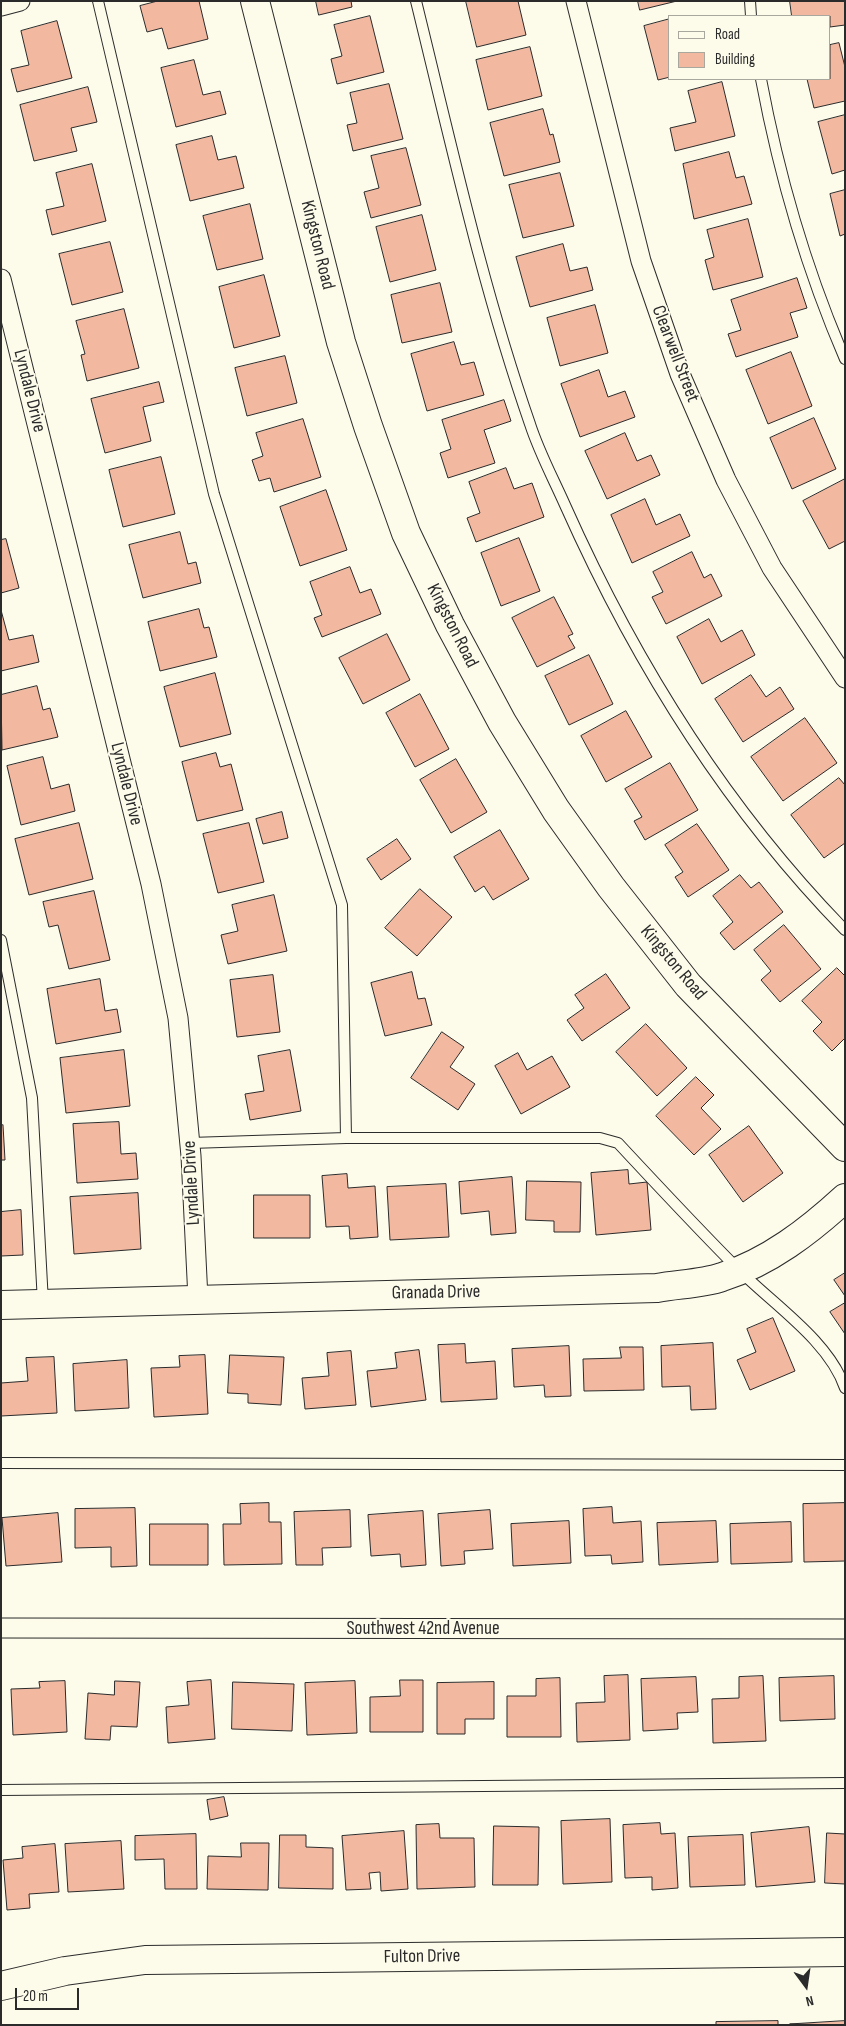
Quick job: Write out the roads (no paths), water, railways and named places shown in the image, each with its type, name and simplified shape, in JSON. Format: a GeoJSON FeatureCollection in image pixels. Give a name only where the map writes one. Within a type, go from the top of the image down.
{"type":"FeatureCollection","features":[{"type":"Feature","properties":{"kind":"street"},"geometry":{"type":"LineString","coordinates":[[1,6],[20,1]]}},
{"type":"Feature","properties":{"kind":"street","name":"Kingston Road"},"geometry":{"type":"LineString","coordinates":[[255,1],[341,342],[368,426],[406,533],[450,625],[502,722],[556,810],[611,887],[688,985],[845,1147]]}},
{"type":"Feature","properties":{"kind":"street","name":"Clearwell Street"},"geometry":{"type":"LineString","coordinates":[[576,1],[641,261],[680,374],[726,480],[772,568],[845,678]]}},
{"type":"Feature","properties":{"kind":"street","name":"Lyndale Drive"},"geometry":{"type":"LineString","coordinates":[[1,279],[151,884],[178,1018],[190,1143],[198,1299]]}},
{"type":"Feature","properties":{"kind":"street","name":"Granada Drive"},"geometry":{"type":"LineString","coordinates":[[1,1305],[657,1288],[721,1278],[766,1259],[817,1224],[845,1198]]}},
{"type":"Feature","properties":{"kind":"street","name":"Southwest 42nd Avenue"},"geometry":{"type":"LineString","coordinates":[[1,1628],[845,1630]]}},
{"type":"Feature","properties":{"kind":"street","name":"Fulton Drive"},"geometry":{"type":"LineString","coordinates":[[1,1986],[65,1971],[145,1960],[845,1952]]}},
{"type":"Feature","properties":{"kind":"lane"},"geometry":{"type":"LineString","coordinates":[[98,1],[214,494],[342,905],[346,1138]]}},
{"type":"Feature","properties":{"kind":"lane"},"geometry":{"type":"LineString","coordinates":[[416,1],[500,334],[531,428],[578,534],[610,602],[668,703],[753,824],[845,930]]}},
{"type":"Feature","properties":{"kind":"lane"},"geometry":{"type":"LineString","coordinates":[[750,1],[752,15]]}},
{"type":"Feature","properties":{"kind":"lane"},"geometry":{"type":"LineString","coordinates":[[761,80],[772,140],[799,235],[829,323],[845,359]]}},
{"type":"Feature","properties":{"kind":"lane"},"geometry":{"type":"LineString","coordinates":[[1,940],[32,1098],[43,1304]]}},
{"type":"Feature","properties":{"kind":"lane"},"geometry":{"type":"LineString","coordinates":[[190,1143],[346,1138],[600,1138],[618,1143],[739,1270],[823,1350],[839,1372],[845,1388]]}},
{"type":"Feature","properties":{"kind":"lane"},"geometry":{"type":"LineString","coordinates":[[1,1462],[845,1465]]}},
{"type":"Feature","properties":{"kind":"lane"},"geometry":{"type":"LineString","coordinates":[[1,1790],[845,1783]]}}]}
